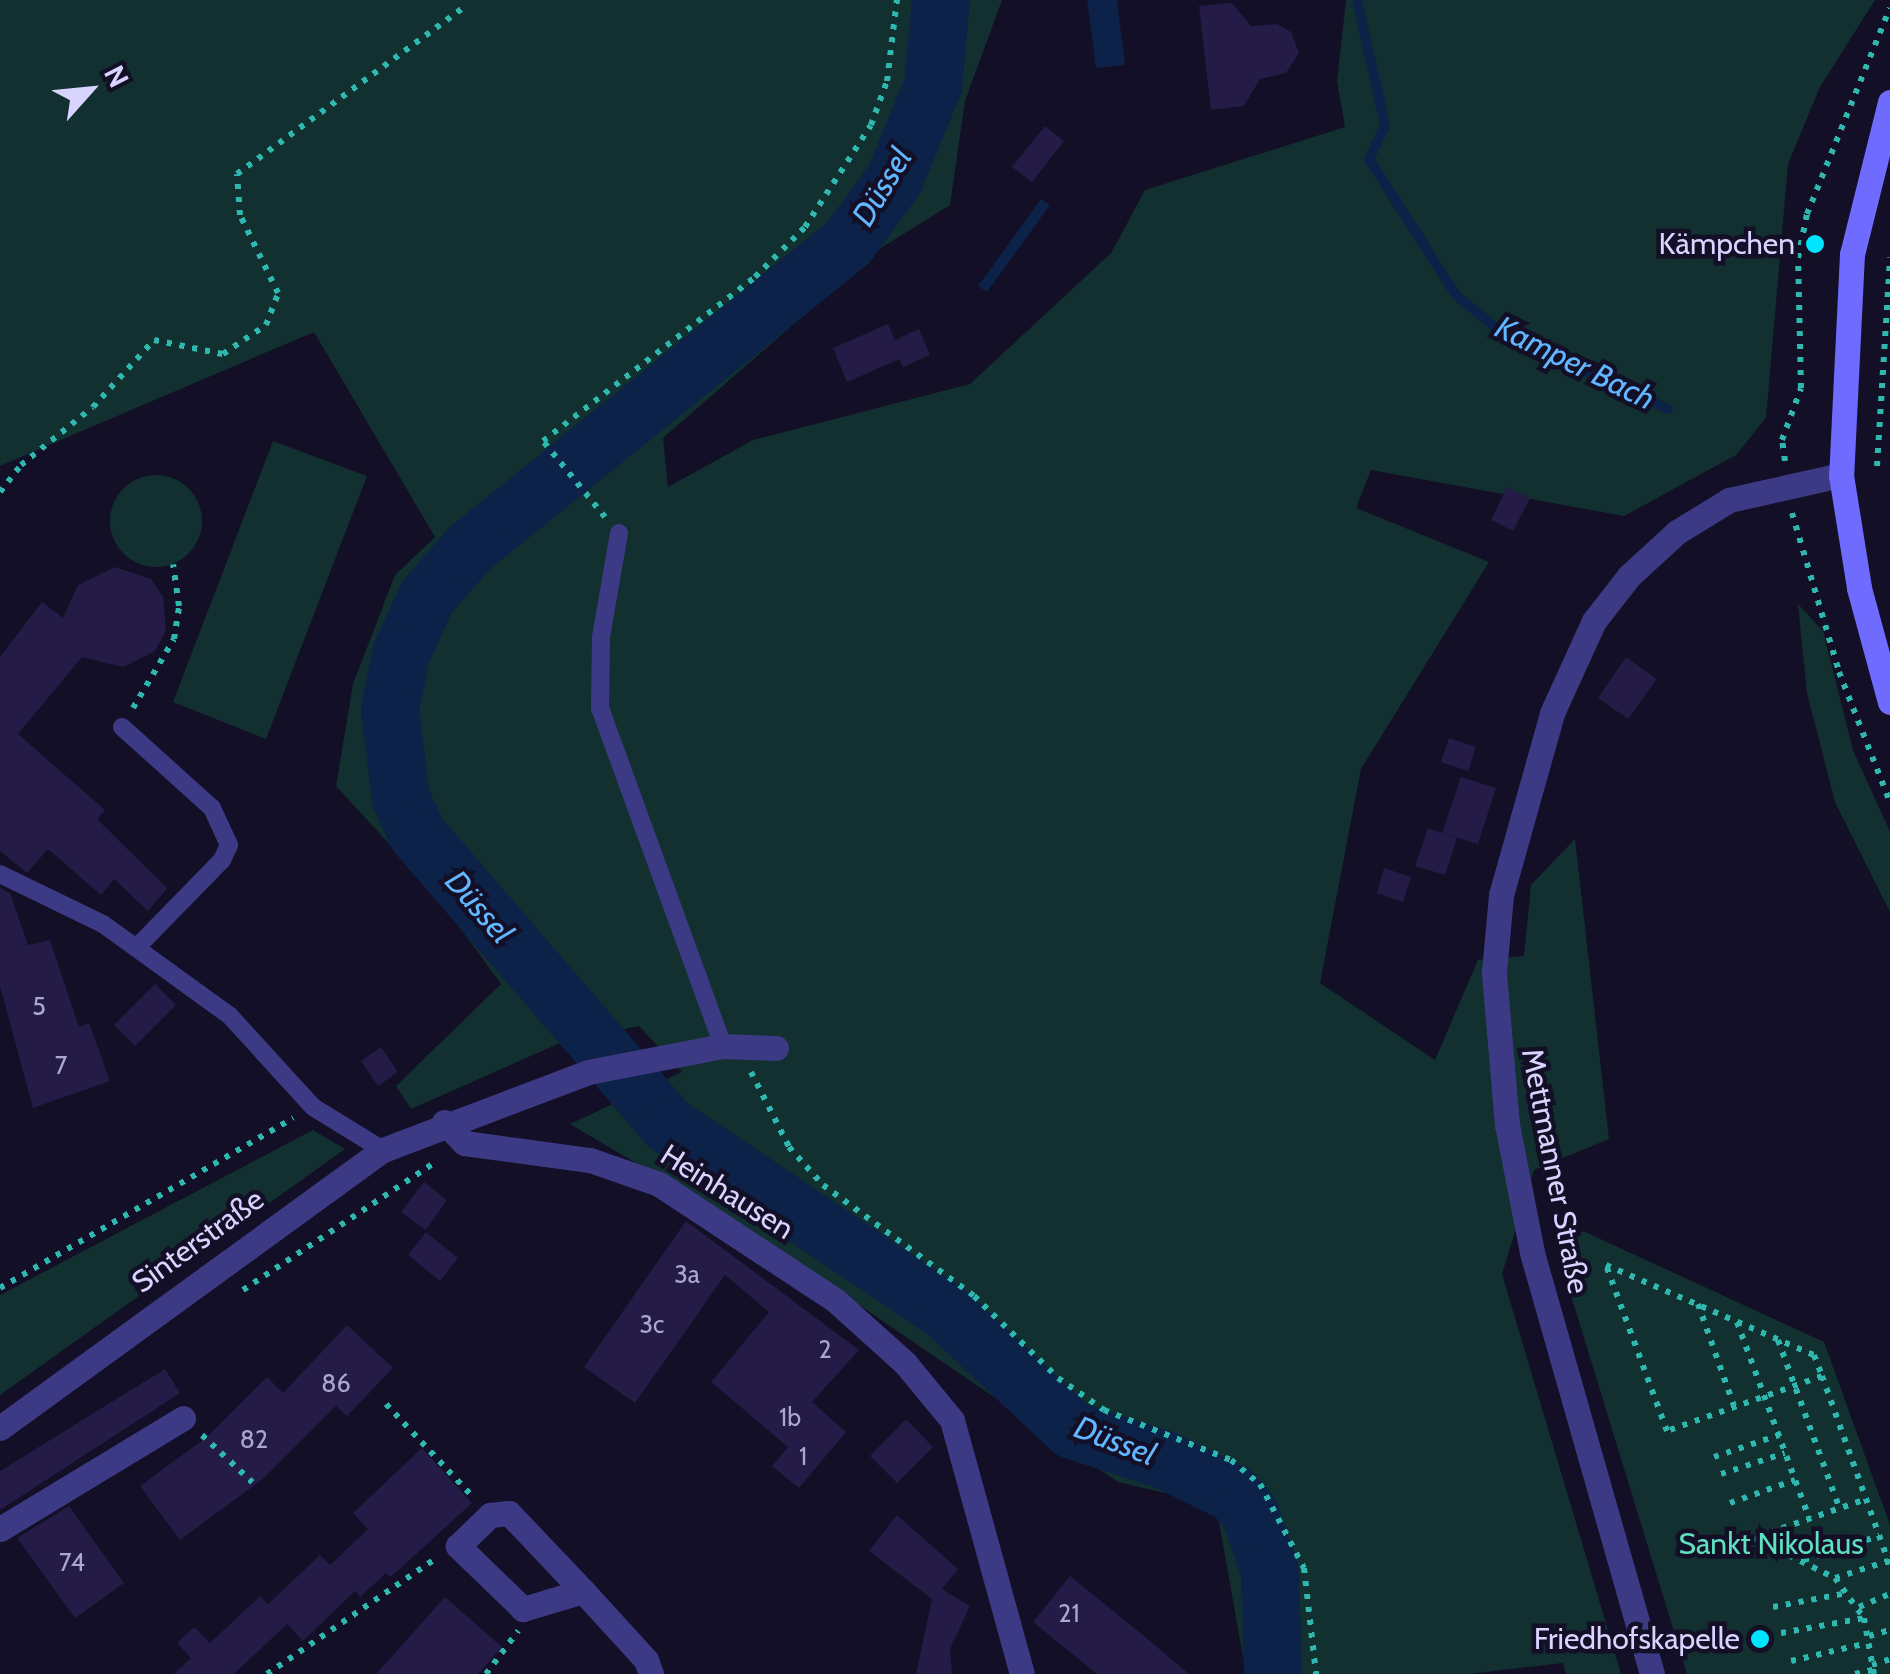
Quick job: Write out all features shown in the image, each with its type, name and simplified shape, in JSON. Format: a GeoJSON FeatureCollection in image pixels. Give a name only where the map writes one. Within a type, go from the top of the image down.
{"type":"FeatureCollection","features":[{"type":"Feature","properties":{"kind":"main road"},"geometry":{"type":"LineString","coordinates":[[1890,102],[1852,254],[1842,476],[1860,588],[1890,702]]}},
{"type":"Feature","properties":{"kind":"street","name":"Mettmanner Straße"},"geometry":{"type":"LineString","coordinates":[[1652,1674],[1532,1252],[1506,1126],[1494,972],[1501,895],[1540,747],[1594,621],[1629,576],[1677,532],[1729,500],[1788,484],[1842,476]]}},
{"type":"Feature","properties":{"kind":"street"},"geometry":{"type":"LineString","coordinates":[[444,1122],[588,1072],[661,1055],[732,1046],[776,1048]]}},
{"type":"Feature","properties":{"kind":"street","name":"Sinterstraße"},"geometry":{"type":"LineString","coordinates":[[0,1428],[383,1150],[444,1122]]}},
{"type":"Feature","properties":{"kind":"street","name":"Heinhausen"},"geometry":{"type":"LineString","coordinates":[[444,1122],[464,1143],[590,1160],[659,1184],[834,1300],[905,1362],[952,1420],[1022,1674]]}},
{"type":"Feature","properties":{"kind":"street"},"geometry":{"type":"LineString","coordinates":[[0,1529],[183,1418]]}},
{"type":"Feature","properties":{"kind":"street"},"geometry":{"type":"LineString","coordinates":[[583,1591],[523,1609],[458,1546],[490,1516],[509,1513],[583,1591],[646,1660],[651,1674]]}},
{"type":"Feature","properties":{"kind":"lane"},"geometry":{"type":"LineString","coordinates":[[619,533],[601,637],[604,724],[732,1046]]}},
{"type":"Feature","properties":{"kind":"lane"},"geometry":{"type":"LineString","coordinates":[[122,727],[212,808],[229,844],[222,860],[136,948]]}},
{"type":"Feature","properties":{"kind":"lane"},"geometry":{"type":"LineString","coordinates":[[0,874],[104,924],[230,1016],[314,1107],[383,1150]]}},
{"type":"Feature","properties":{"kind":"path"},"geometry":{"type":"LineString","coordinates":[[588,496],[543,441],[755,277],[805,227],[870,125],[887,81],[897,0]]}},
{"type":"Feature","properties":{"kind":"path"},"geometry":{"type":"LineString","coordinates":[[0,492],[21,465],[92,407],[154,340],[222,354],[266,324],[278,292],[240,215],[237,174],[467,5]]}},
{"type":"Feature","properties":{"kind":"path"},"geometry":{"type":"LineString","coordinates":[[1890,8],[1808,214],[1798,258],[1800,388],[1782,440],[1795,538],[1890,802]]}},
{"type":"Feature","properties":{"kind":"path"},"geometry":{"type":"LineString","coordinates":[[1878,466],[1890,256]]}},
{"type":"Feature","properties":{"kind":"path"},"geometry":{"type":"LineString","coordinates":[[122,727],[174,640],[179,606],[174,564]]}},
{"type":"Feature","properties":{"kind":"path"},"geometry":{"type":"LineString","coordinates":[[732,1046],[789,1148],[852,1210],[974,1296],[1080,1396],[1198,1443],[1260,1484],[1304,1568],[1316,1674]]}},
{"type":"Feature","properties":{"kind":"path"},"geometry":{"type":"LineString","coordinates":[[0,1288],[314,1107]]}},
{"type":"Feature","properties":{"kind":"path"},"geometry":{"type":"LineString","coordinates":[[1822,1376],[1667,1431],[1606,1265],[1814,1354],[1822,1376],[1866,1498],[1889,1564],[1835,1578]]}},
{"type":"Feature","properties":{"kind":"path"},"geometry":{"type":"LineString","coordinates":[[1697,1303],[1734,1406]]}},
{"type":"Feature","properties":{"kind":"path"},"geometry":{"type":"LineString","coordinates":[[1737,1321],[1808,1518]]}},
{"type":"Feature","properties":{"kind":"path"},"geometry":{"type":"LineString","coordinates":[[1778,1339],[1839,1507]]}},
{"type":"Feature","properties":{"kind":"path"},"geometry":{"type":"LineString","coordinates":[[386,1404],[490,1516]]}},
{"type":"Feature","properties":{"kind":"path"},"geometry":{"type":"LineString","coordinates":[[183,1418],[252,1482]]}},
{"type":"Feature","properties":{"kind":"path"},"geometry":{"type":"LineString","coordinates":[[1714,1457],[1779,1435]]}},
{"type":"Feature","properties":{"kind":"path"},"geometry":{"type":"LineString","coordinates":[[1720,1474],[1785,1453]]}},
{"type":"Feature","properties":{"kind":"path"},"geometry":{"type":"LineString","coordinates":[[1730,1503],[1795,1480]]}},
{"type":"Feature","properties":{"kind":"path"},"geometry":{"type":"LineString","coordinates":[[1745,1541],[1866,1498]]}},
{"type":"Feature","properties":{"kind":"path"},"geometry":{"type":"LineString","coordinates":[[1803,1561],[1879,1536]]}},
{"type":"Feature","properties":{"kind":"path"},"geometry":{"type":"LineString","coordinates":[[1754,1538],[1835,1578],[1864,1618],[1873,1670]]}},
{"type":"Feature","properties":{"kind":"path"},"geometry":{"type":"LineString","coordinates":[[267,1674],[458,1546]]}},
{"type":"Feature","properties":{"kind":"path"},"geometry":{"type":"LineString","coordinates":[[1773,1608],[1848,1593]]}},
{"type":"Feature","properties":{"kind":"path"},"geometry":{"type":"LineString","coordinates":[[1859,1607],[1890,1594]]}},
{"type":"Feature","properties":{"kind":"path"},"geometry":{"type":"LineString","coordinates":[[486,1674],[516,1639],[523,1609]]}},
{"type":"Feature","properties":{"kind":"path"},"geometry":{"type":"LineString","coordinates":[[1781,1634],[1864,1618]]}},
{"type":"Feature","properties":{"kind":"path"},"geometry":{"type":"LineString","coordinates":[[1791,1661],[1890,1630]]}},
{"type":"Feature","properties":{"kind":"path"},"geometry":{"type":"LineString","coordinates":[[1855,1674],[1873,1670],[1890,1659]]}},
{"type":"Feature","properties":{"kind":"green space"},"geometry":{"type":"Polygon","coordinates":[[[0,0],[1002,0],[965,101],[950,205],[881,248],[663,438],[668,487],[753,440],[970,384],[1111,253],[1145,190],[1345,127],[1337,81],[1346,0],[1875,0],[1820,87],[1788,164],[1766,418],[1736,455],[1624,516],[1371,470],[1356,508],[1489,562],[1361,769],[1320,983],[1435,1060],[1478,960],[1524,956],[1531,885],[1575,839],[1609,1139],[1534,1170],[1502,1274],[1621,1674],[1566,1674],[1563,1663],[1469,1674],[1246,1674],[1216,1505],[1118,1482],[754,1233],[570,1124],[682,1072],[639,1026],[560,1043],[411,1109],[396,1086],[501,984],[437,896],[336,786],[353,684],[395,575],[435,537],[314,332],[0,466],[0,0]]]}},
{"type":"Feature","properties":{"kind":"green space"},"geometry":{"type":"Polygon","coordinates":[[[273,441],[367,476],[266,739],[173,702],[273,441]]]}},
{"type":"Feature","properties":{"kind":"green space"},"geometry":{"type":"Polygon","coordinates":[[[156,475],[174,479],[188,489],[198,503],[202,521],[198,539],[188,553],[174,563],[156,567],[138,563],[124,553],[114,539],[110,521],[114,503],[124,489],[138,479],[156,475]]]}},
{"type":"Feature","properties":{"kind":"green space"},"geometry":{"type":"Polygon","coordinates":[[[1798,604],[1823,631],[1853,750],[1890,832],[1890,912],[1835,802],[1807,693],[1798,604]]]}},
{"type":"Feature","properties":{"kind":"green space"},"geometry":{"type":"Polygon","coordinates":[[[313,1130],[345,1149],[0,1395],[0,1295],[313,1130]]]}},
{"type":"Feature","properties":{"kind":"green space","name":"Sankt Nikolaus"},"geometry":{"type":"Polygon","coordinates":[[[1583,1231],[1824,1342],[1890,1525],[1890,1674],[1687,1674],[1558,1253],[1583,1231]]]}},
{"type":"Feature","properties":{"kind":"water"},"geometry":{"type":"Polygon","coordinates":[[[1087,0],[1117,0],[1125,65],[1096,68],[1087,0]]]}},
{"type":"Feature","properties":{"kind":"water"},"geometry":{"type":"Polygon","coordinates":[[[1041,199],[1050,205],[987,292],[978,286],[1041,199]]]}},
{"type":"Feature","properties":{"kind":"building"},"geometry":{"type":"Polygon","coordinates":[[[1232,3],[1251,26],[1277,24],[1291,32],[1299,53],[1286,73],[1260,79],[1244,106],[1211,110],[1199,6],[1232,3]]]}},
{"type":"Feature","properties":{"kind":"building"},"geometry":{"type":"Polygon","coordinates":[[[1045,126],[1064,141],[1032,182],[1012,167],[1045,126]]]}},
{"type":"Feature","properties":{"kind":"building"},"geometry":{"type":"Polygon","coordinates":[[[888,324],[895,340],[919,329],[930,355],[903,367],[900,359],[847,382],[833,348],[888,324]]]}},
{"type":"Feature","properties":{"kind":"building"},"geometry":{"type":"Polygon","coordinates":[[[1507,487],[1530,498],[1513,531],[1491,520],[1507,487]]]}},
{"type":"Feature","properties":{"kind":"building"},"geometry":{"type":"Polygon","coordinates":[[[115,567],[151,579],[163,597],[166,631],[155,651],[123,667],[82,657],[18,734],[105,810],[97,819],[167,888],[148,911],[114,879],[101,895],[48,849],[27,873],[0,851],[0,657],[42,602],[63,618],[78,585],[115,567]]]}},
{"type":"Feature","properties":{"kind":"building"},"geometry":{"type":"Polygon","coordinates":[[[1626,657],[1657,679],[1628,719],[1598,698],[1626,657]]]}},
{"type":"Feature","properties":{"kind":"building"},"geometry":{"type":"Polygon","coordinates":[[[1449,738],[1476,747],[1468,771],[1441,762],[1449,738]]]}},
{"type":"Feature","properties":{"kind":"building"},"geometry":{"type":"Polygon","coordinates":[[[1461,777],[1496,788],[1478,844],[1442,833],[1461,777]]]}},
{"type":"Feature","properties":{"kind":"building"},"geometry":{"type":"Polygon","coordinates":[[[1428,828],[1457,838],[1445,875],[1415,866],[1428,828]]]}},
{"type":"Feature","properties":{"kind":"building"},"geometry":{"type":"Polygon","coordinates":[[[1384,868],[1411,877],[1403,902],[1377,893],[1384,868]]]}},
{"type":"Feature","properties":{"kind":"building"},"geometry":{"type":"Polygon","coordinates":[[[0,888],[10,893],[28,945],[50,940],[79,1027],[89,1023],[110,1081],[33,1108],[0,986],[0,888]]]}},
{"type":"Feature","properties":{"kind":"building"},"geometry":{"type":"Polygon","coordinates":[[[155,984],[176,1005],[135,1046],[114,1025],[155,984]]]}},
{"type":"Feature","properties":{"kind":"building"},"geometry":{"type":"Polygon","coordinates":[[[381,1047],[398,1072],[378,1086],[361,1061],[381,1047]]]}},
{"type":"Feature","properties":{"kind":"building"},"geometry":{"type":"Polygon","coordinates":[[[424,1182],[447,1200],[426,1230],[401,1212],[424,1182]]]}},
{"type":"Feature","properties":{"kind":"building"},"geometry":{"type":"Polygon","coordinates":[[[686,1221],[859,1350],[812,1402],[846,1432],[799,1488],[772,1466],[788,1447],[711,1382],[769,1312],[725,1275],[635,1403],[584,1367],[686,1221]]]}},
{"type":"Feature","properties":{"kind":"building"},"geometry":{"type":"Polygon","coordinates":[[[426,1232],[458,1258],[440,1281],[408,1255],[426,1232]]]}},
{"type":"Feature","properties":{"kind":"building"},"geometry":{"type":"Polygon","coordinates":[[[347,1325],[393,1368],[347,1416],[336,1406],[264,1478],[180,1540],[140,1486],[207,1437],[267,1377],[283,1393],[347,1325]]]}},
{"type":"Feature","properties":{"kind":"building"},"geometry":{"type":"Polygon","coordinates":[[[165,1369],[180,1393],[0,1510],[0,1471],[165,1369]]]}},
{"type":"Feature","properties":{"kind":"building"},"geometry":{"type":"Polygon","coordinates":[[[906,1419],[933,1447],[897,1483],[870,1456],[906,1419]]]}},
{"type":"Feature","properties":{"kind":"building"},"geometry":{"type":"Polygon","coordinates":[[[422,1448],[472,1503],[391,1577],[386,1573],[360,1597],[355,1591],[303,1641],[287,1624],[234,1674],[174,1674],[191,1658],[177,1643],[194,1627],[210,1643],[260,1596],[268,1604],[320,1555],[330,1565],[368,1529],[353,1513],[422,1448]]]}},
{"type":"Feature","properties":{"kind":"building"},"geometry":{"type":"Polygon","coordinates":[[[69,1506],[124,1583],[75,1618],[17,1538],[69,1506]]]}},
{"type":"Feature","properties":{"kind":"building"},"geometry":{"type":"Polygon","coordinates":[[[897,1515],[958,1569],[942,1589],[970,1606],[950,1649],[952,1674],[916,1674],[932,1599],[869,1551],[897,1515]]]}},
{"type":"Feature","properties":{"kind":"building"},"geometry":{"type":"Polygon","coordinates":[[[1070,1576],[1189,1674],[1097,1674],[1033,1622],[1070,1576]]]}},
{"type":"Feature","properties":{"kind":"building"},"geometry":{"type":"Polygon","coordinates":[[[445,1597],[502,1647],[478,1674],[376,1674],[445,1597]]]}},
{"type":"Feature","properties":{"kind":"waterway","name":"Düssel"},"geometry":{"type":"LineString","coordinates":[[941,0],[933,86],[894,180],[848,243],[470,548],[427,597],[401,654],[390,709],[401,798],[417,834],[668,1125],[945,1311],[1072,1430],[1165,1460],[1234,1494],[1250,1513],[1270,1572],[1273,1674]]}},
{"type":"Feature","properties":{"kind":"waterway","name":"Kamper Bach"},"geometry":{"type":"LineString","coordinates":[[1357,0],[1385,125],[1369,159],[1456,295],[1505,335],[1668,409]]}},
{"type":"Feature","properties":{"kind":"place","name":"Kämpchen"},"geometry":{"type":"Point","coordinates":[1815,244]}},
{"type":"Feature","properties":{"kind":"place","name":"Friedhofskapelle"},"geometry":{"type":"Point","coordinates":[1760,1639]}}]}
